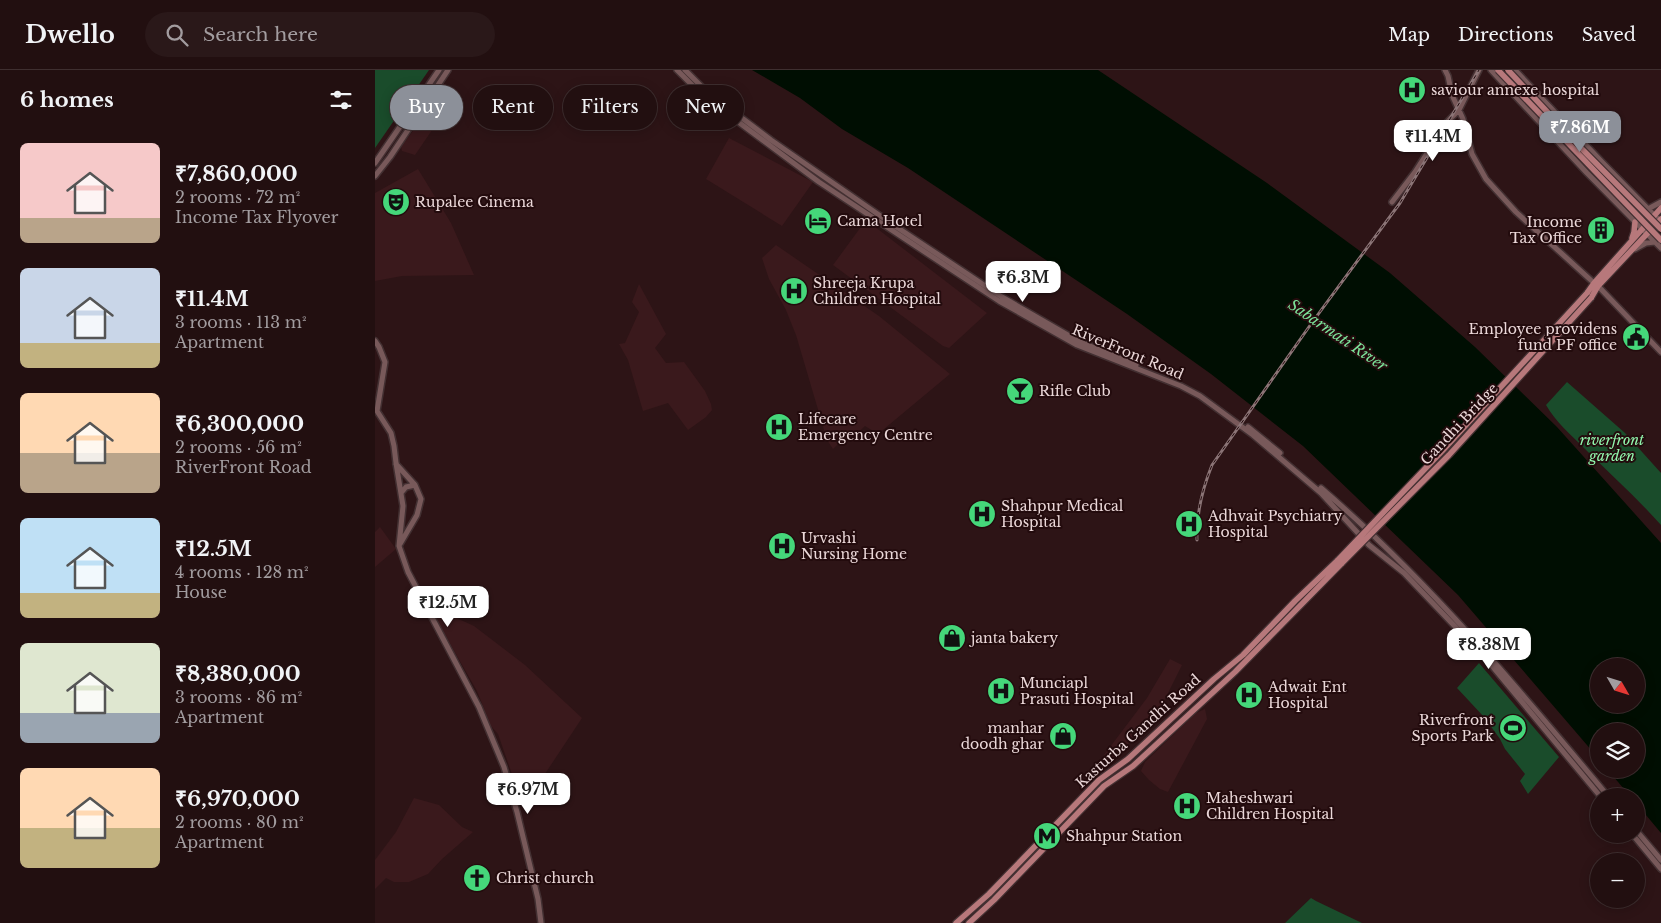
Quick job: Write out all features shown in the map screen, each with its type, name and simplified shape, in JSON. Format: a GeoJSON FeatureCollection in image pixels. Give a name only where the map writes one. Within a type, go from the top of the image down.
{"type":"FeatureCollection","features":[{"type":"Feature","properties":{"kind":"main road"},"geometry":{"type":"LineString","coordinates":[[375,162],[439,70]]}},
{"type":"Feature","properties":{"kind":"main road"},"geometry":{"type":"LineString","coordinates":[[375,176],[390,157],[448,70]]}},
{"type":"Feature","properties":{"kind":"main road"},"geometry":{"type":"LineString","coordinates":[[677,70],[684,73]]}},
{"type":"Feature","properties":{"kind":"main road"},"geometry":{"type":"LineString","coordinates":[[1445,70],[1475,160],[1486,180],[1516,212],[1596,285],[1661,352]]}},
{"type":"Feature","properties":{"kind":"main road"},"geometry":{"type":"LineString","coordinates":[[1392,202],[1415,172],[1447,122],[1459,110],[1479,70]]}},
{"type":"Feature","properties":{"kind":"main road"},"geometry":{"type":"LineString","coordinates":[[1491,70],[1635,222],[1647,234],[1658,241]]}},
{"type":"Feature","properties":{"kind":"main road"},"geometry":{"type":"LineString","coordinates":[[1498,70],[1658,241],[1661,248]]}},
{"type":"Feature","properties":{"kind":"main road"},"geometry":{"type":"LineString","coordinates":[[1508,70],[1661,229]]}},
{"type":"Feature","properties":{"kind":"main road"},"geometry":{"type":"LineString","coordinates":[[1515,70],[1602,162],[1661,220],[1596,285]]}},
{"type":"Feature","properties":{"kind":"main road","name":"RiverFront Road"},"geometry":{"type":"LineString","coordinates":[[684,73],[823,177],[1002,298],[1078,341],[1182,383],[1255,432],[1361,522],[1409,570],[1493,660],[1601,788]]}},
{"type":"Feature","properties":{"kind":"main road","name":"RiverFront Road"},"geometry":{"type":"LineString","coordinates":[[684,73],[702,95],[819,182],[999,301],[1077,345],[1181,386],[1200,396],[1253,435],[1321,493],[1369,545],[1404,573],[1479,651],[1594,788]]}},
{"type":"Feature","properties":{"kind":"main road"},"geometry":{"type":"LineString","coordinates":[[1649,209],[1661,202]]}},
{"type":"Feature","properties":{"kind":"main road"},"geometry":{"type":"LineString","coordinates":[[1596,285],[1661,208]]}},
{"type":"Feature","properties":{"kind":"main road"},"geometry":{"type":"LineString","coordinates":[[1627,246],[1634,232],[1635,222]]}},
{"type":"Feature","properties":{"kind":"main road"},"geometry":{"type":"LineString","coordinates":[[1633,250],[1644,244],[1658,241]]}},
{"type":"Feature","properties":{"kind":"main road","name":"Gandhi Bridge"},"geometry":{"type":"LineString","coordinates":[[1340,562],[1589,295],[1596,285]]}},
{"type":"Feature","properties":{"kind":"main road"},"geometry":{"type":"LineString","coordinates":[[375,341],[385,362],[377,411],[391,433],[403,506],[399,546],[407,572],[479,707],[505,768],[538,899],[541,923]]}},
{"type":"Feature","properties":{"kind":"main road"},"geometry":{"type":"LineString","coordinates":[[396,463],[415,485],[421,499],[417,515],[399,546]]}},
{"type":"Feature","properties":{"kind":"main road"},"geometry":{"type":"LineString","coordinates":[[401,493],[408,485],[415,485]]}},
{"type":"Feature","properties":{"kind":"main road"},"geometry":{"type":"LineString","coordinates":[[403,515],[409,518],[417,515]]}},
{"type":"Feature","properties":{"kind":"main road","name":"Kasturba Gandhi Road"},"geometry":{"type":"LineString","coordinates":[[957,923],[989,894],[1099,780],[1128,759],[1214,679],[1246,653],[1295,602],[1340,562]]}},
{"type":"Feature","properties":{"kind":"main road","name":"Kasturba Gandhi Road"},"geometry":{"type":"LineString","coordinates":[[969,923],[994,900],[1104,786],[1133,766],[1238,670],[1340,562]]}},
{"type":"Feature","properties":{"kind":"main road"},"geometry":{"type":"LineString","coordinates":[[1645,841],[1661,860]]}},
{"type":"Feature","properties":{"kind":"main road"},"geometry":{"type":"LineString","coordinates":[[1639,843],[1661,869]]}},
{"type":"Feature","properties":{"kind":"shaded area"},"geometry":{"type":"Polygon","coordinates":[[[414,130],[432,130],[415,155],[402,151],[401,147],[414,130]]]}},
{"type":"Feature","properties":{"kind":"shaded area"},"geometry":{"type":"Polygon","coordinates":[[[729,138],[813,182],[782,226],[706,179],[729,138]]]}},
{"type":"Feature","properties":{"kind":"shaded area"},"geometry":{"type":"Polygon","coordinates":[[[418,169],[451,223],[474,275],[402,276],[375,281],[375,193],[418,169]]]}},
{"type":"Feature","properties":{"kind":"shaded area"},"geometry":{"type":"Polygon","coordinates":[[[866,220],[987,313],[949,348],[943,346],[833,265],[866,220]]]}},
{"type":"Feature","properties":{"kind":"shaded area"},"geometry":{"type":"Polygon","coordinates":[[[776,245],[879,316],[950,374],[878,434],[865,426],[849,441],[843,439],[833,449],[827,440],[796,335],[786,310],[769,279],[762,258],[776,245]]]}},
{"type":"Feature","properties":{"kind":"shaded area"},"geometry":{"type":"Polygon","coordinates":[[[639,284],[666,334],[655,348],[666,363],[684,362],[705,391],[711,404],[712,410],[706,417],[688,430],[668,403],[643,411],[628,360],[619,344],[625,343],[639,312],[632,302],[639,284]]]}},
{"type":"Feature","properties":{"kind":"shaded area"},"geometry":{"type":"Polygon","coordinates":[[[380,527],[396,549],[375,567],[375,532],[380,527]]]}},
{"type":"Feature","properties":{"kind":"shaded area"},"geometry":{"type":"Polygon","coordinates":[[[429,607],[474,626],[525,665],[582,718],[537,786],[528,796],[521,800],[498,734],[482,716],[485,711],[477,691],[429,607]]]}},
{"type":"Feature","properties":{"kind":"shaded area"},"geometry":{"type":"Polygon","coordinates":[[[1170,659],[1182,665],[1157,715],[1112,760],[1104,755],[1147,698],[1170,659]]]}},
{"type":"Feature","properties":{"kind":"shaded area"},"geometry":{"type":"Polygon","coordinates":[[[1205,709],[1207,719],[1168,792],[1160,789],[1141,771],[1145,762],[1196,713],[1205,709]]]}},
{"type":"Feature","properties":{"kind":"shaded area"},"geometry":{"type":"Polygon","coordinates":[[[414,798],[439,805],[462,827],[473,832],[428,874],[409,882],[394,882],[386,878],[375,889],[375,860],[396,832],[414,798]]]}},
{"type":"Feature","properties":{"kind":"green space"},"geometry":{"type":"Polygon","coordinates":[[[375,70],[429,70],[419,85],[390,85],[390,126],[375,148],[375,70]]]}},
{"type":"Feature","properties":{"kind":"green space","name":"riverfront garden"},"geometry":{"type":"Polygon","coordinates":[[[1567,382],[1625,433],[1661,473],[1661,525],[1568,433],[1546,405],[1567,382]]]}},
{"type":"Feature","properties":{"kind":"green space","name":"Riverfront Sports Park"},"geometry":{"type":"Polygon","coordinates":[[[1479,663],[1559,757],[1528,794],[1520,781],[1525,774],[1505,749],[1484,717],[1457,688],[1479,663]]]}},
{"type":"Feature","properties":{"kind":"green space"},"geometry":{"type":"Polygon","coordinates":[[[1311,898],[1316,901],[1362,923],[1285,923],[1311,898]]]}},
{"type":"Feature","properties":{"kind":"water","name":"Sabarmati River"},"geometry":{"type":"Polygon","coordinates":[[[752,70],[1098,70],[1267,183],[1390,273],[1475,347],[1557,427],[1661,543],[1661,833],[1645,814],[1645,788],[1623,788],[1615,778],[1645,778],[1645,723],[1590,723],[1590,749],[1458,595],[1303,446],[1211,374],[1127,314],[908,168],[842,129],[800,98],[752,70]]]}},
{"type":"Feature","properties":{"kind":"railway"},"geometry":{"type":"LineString","coordinates":[[1197,540],[1200,502],[1212,465],[1311,324],[1400,203],[1479,70]]}},
{"type":"Feature","properties":{"kind":"place","name":"saviour annexe hospital"},"geometry":{"type":"Point","coordinates":[1412,90]}},
{"type":"Feature","properties":{"kind":"place","name":"Rupalee Cinema"},"geometry":{"type":"Point","coordinates":[396,202]}},
{"type":"Feature","properties":{"kind":"place","name":"Cama Hotel"},"geometry":{"type":"Point","coordinates":[818,221]}},
{"type":"Feature","properties":{"kind":"place","name":"Income Tax Office"},"geometry":{"type":"Point","coordinates":[1601,230]}},
{"type":"Feature","properties":{"kind":"place","name":"Shreeja Krupa Children Hospital"},"geometry":{"type":"Point","coordinates":[794,291]}},
{"type":"Feature","properties":{"kind":"place","name":"Employee providens fund PF office"},"geometry":{"type":"Point","coordinates":[1636,337]}},
{"type":"Feature","properties":{"kind":"place","name":"Rifle Club"},"geometry":{"type":"Point","coordinates":[1020,391]}},
{"type":"Feature","properties":{"kind":"place","name":"Lifecare Emergency Centre"},"geometry":{"type":"Point","coordinates":[779,427]}},
{"type":"Feature","properties":{"kind":"place","name":"Shahpur Medical Hospital"},"geometry":{"type":"Point","coordinates":[982,514]}},
{"type":"Feature","properties":{"kind":"place","name":"Adhvait Psychiatry Hospital"},"geometry":{"type":"Point","coordinates":[1189,524]}},
{"type":"Feature","properties":{"kind":"place","name":"Urvashi Nursing Home"},"geometry":{"type":"Point","coordinates":[782,546]}},
{"type":"Feature","properties":{"kind":"place","name":"janta bakery"},"geometry":{"type":"Point","coordinates":[952,638]}},
{"type":"Feature","properties":{"kind":"place","name":"Munciapl Prasuti Hospital"},"geometry":{"type":"Point","coordinates":[1001,691]}},
{"type":"Feature","properties":{"kind":"place","name":"Adwait Ent Hospital"},"geometry":{"type":"Point","coordinates":[1249,695]}},
{"type":"Feature","properties":{"kind":"place","name":"Riverfront Sports Park"},"geometry":{"type":"Point","coordinates":[1513,728]}},
{"type":"Feature","properties":{"kind":"place","name":"manhar doodh ghar"},"geometry":{"type":"Point","coordinates":[1063,736]}},
{"type":"Feature","properties":{"kind":"place","name":"Maheshwari Children Hospital"},"geometry":{"type":"Point","coordinates":[1187,806]}},
{"type":"Feature","properties":{"kind":"place","name":"Shahpur Station"},"geometry":{"type":"Point","coordinates":[1047,836]}},
{"type":"Feature","properties":{"kind":"place","name":"Christ church"},"geometry":{"type":"Point","coordinates":[477,878]}}]}
